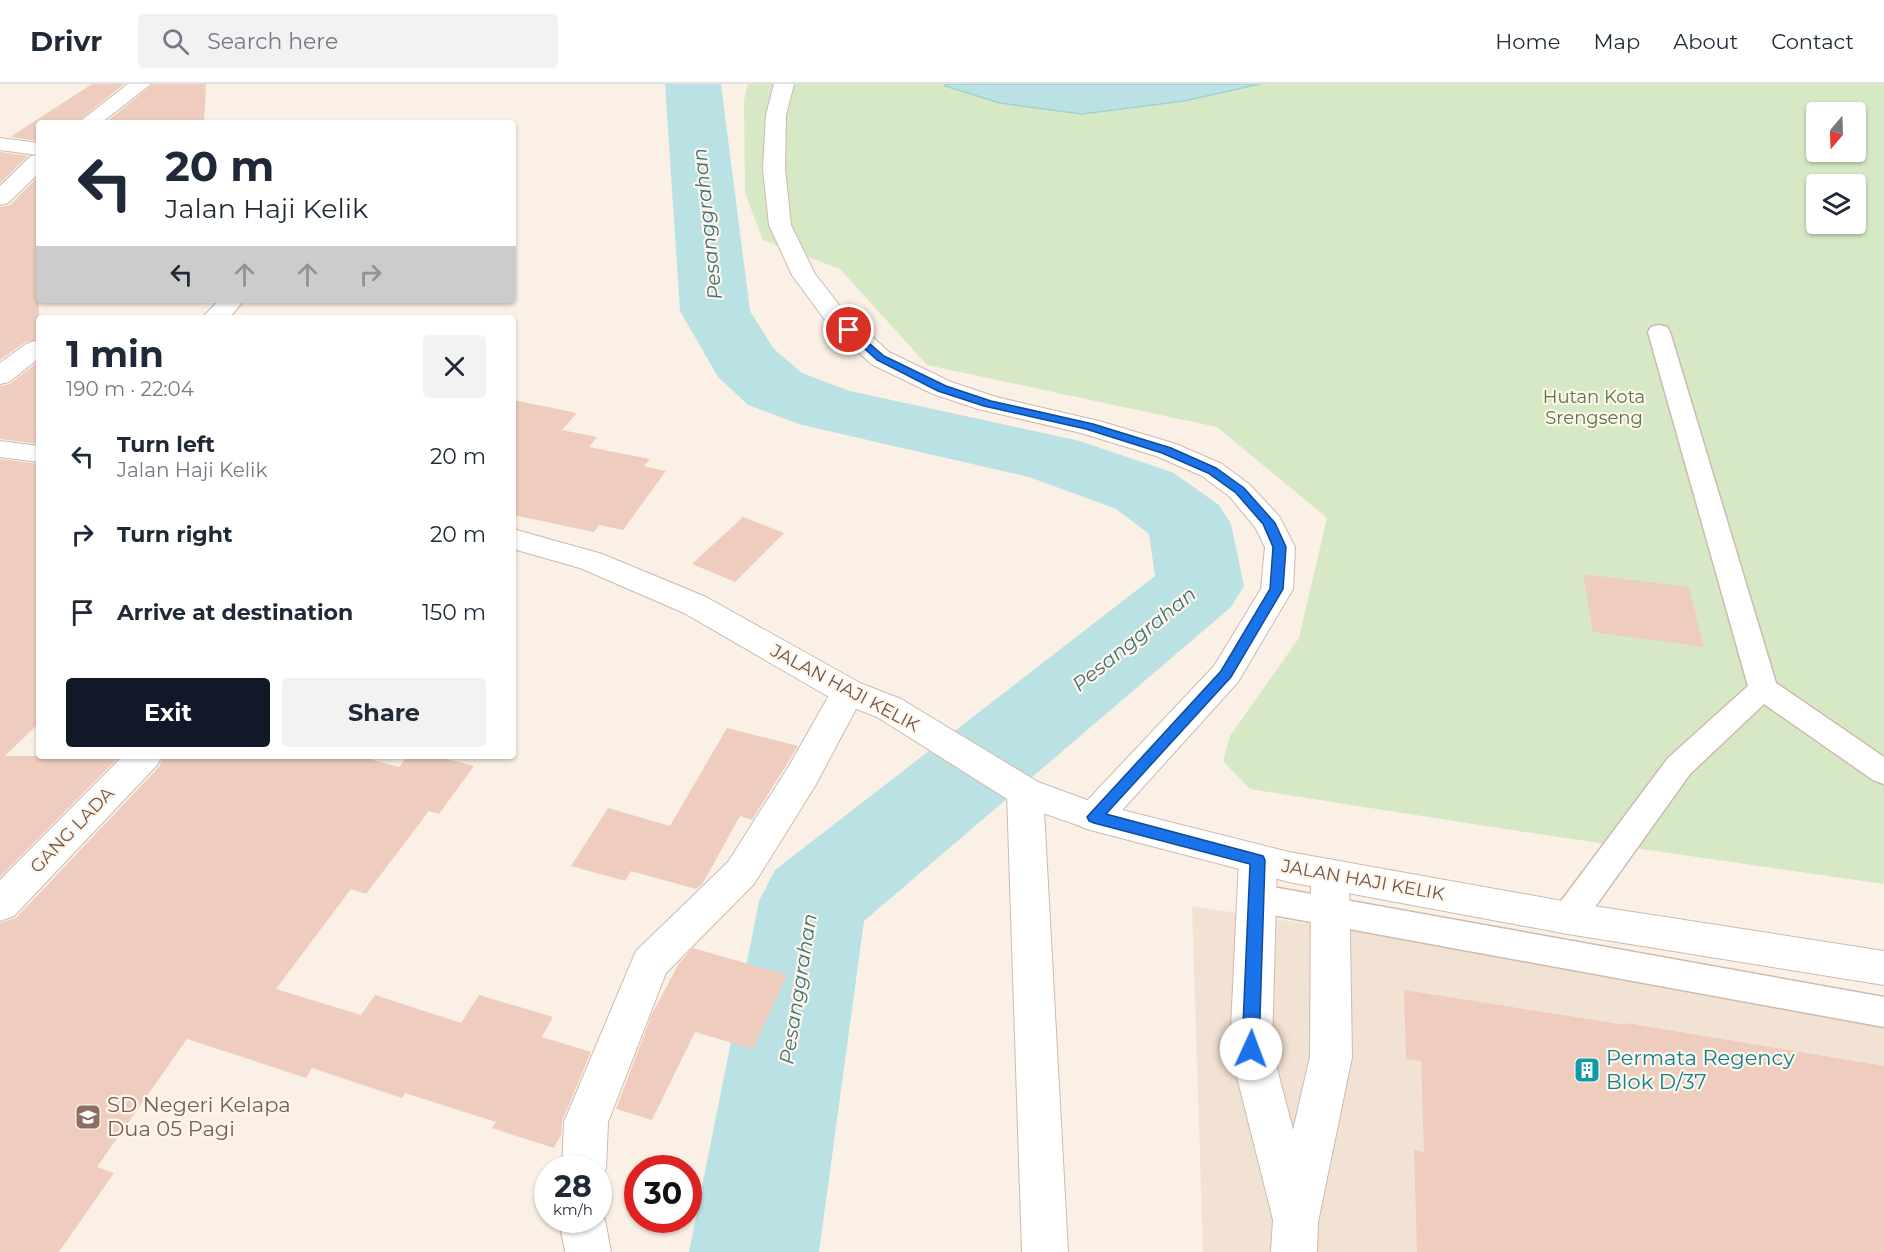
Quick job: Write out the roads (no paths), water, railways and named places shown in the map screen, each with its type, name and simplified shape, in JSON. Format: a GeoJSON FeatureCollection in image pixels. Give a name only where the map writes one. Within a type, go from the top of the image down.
{"type":"FeatureCollection","features":[{"type":"Feature","properties":{"kind":"street"},"geometry":{"type":"LineString","coordinates":[[92,120],[141,84]]}},
{"type":"Feature","properties":{"kind":"street"},"geometry":{"type":"LineString","coordinates":[[784,84],[776,115],[774,169],[780,225],[804,275],[834,315],[880,358],[942,388],[988,403],[1089,427],[1166,450],[1212,470],[1240,491],[1268,523],[1280,547],[1277,589],[1226,674],[1094,817]]}},
{"type":"Feature","properties":{"kind":"street"},"geometry":{"type":"LineString","coordinates":[[0,144],[36,148]]}},
{"type":"Feature","properties":{"kind":"street"},"geometry":{"type":"LineString","coordinates":[[0,198],[36,164]]}},
{"type":"Feature","properties":{"kind":"street"},"geometry":{"type":"LineString","coordinates":[[0,376],[35,349]]}},
{"type":"Feature","properties":{"kind":"street"},"geometry":{"type":"LineString","coordinates":[[0,449],[36,454]]}},
{"type":"Feature","properties":{"kind":"street","name":"JALAN HAJI KELIK"},"geometry":{"type":"LineString","coordinates":[[516,540],[591,561],[695,605],[848,692],[890,708],[1016,787],[1257,879],[1330,874],[1568,918],[1884,969]]}},
{"type":"Feature","properties":{"kind":"street"},"geometry":{"type":"LineString","coordinates":[[585,1155],[586,1122],[650,963],[741,873],[802,776],[848,692]]}},
{"type":"Feature","properties":{"kind":"street","name":"GANG LADA"},"geometry":{"type":"LineString","coordinates":[[0,905],[142,759]]}},
{"type":"Feature","properties":{"kind":"street"},"geometry":{"type":"LineString","coordinates":[[1016,787],[1045,1252]]}},
{"type":"Feature","properties":{"kind":"street"},"geometry":{"type":"LineString","coordinates":[[1295,1237],[1331,1056],[1330,874]]}},
{"type":"Feature","properties":{"kind":"street"},"geometry":{"type":"LineString","coordinates":[[1257,879],[1251,1049],[1295,1237]]}},
{"type":"Feature","properties":{"kind":"street"},"geometry":{"type":"LineString","coordinates":[[584,1233],[588,1252]]}},
{"type":"Feature","properties":{"kind":"lane"},"geometry":{"type":"LineString","coordinates":[[1659,332],[1763,688],[1884,772]]}},
{"type":"Feature","properties":{"kind":"lane"},"geometry":{"type":"LineString","coordinates":[[1568,918],[1679,766],[1763,688]]}},
{"type":"Feature","properties":{"kind":"lane"},"geometry":{"type":"LineString","coordinates":[[1257,879],[1330,912],[1884,1012]]}},
{"type":"Feature","properties":{"kind":"water"},"geometry":{"type":"Polygon","coordinates":[[[945,84],[1260,84],[1184,101],[1082,114],[1000,103],[945,86],[945,84]]]}},
{"type":"Feature","properties":{"kind":"waterway","name":"Pesanggrahan"},"geometry":{"type":"LineString","coordinates":[[693,84],[715,311],[744,361],[775,389],[829,409],[1052,458],[1145,491],[1189,524],[1200,586],[813,901],[754,1252]]}},
{"type":"Feature","properties":{"kind":"place","name":"Permata Regency Blok D/37"},"geometry":{"type":"Point","coordinates":[1587,1070]}},
{"type":"Feature","properties":{"kind":"place","name":"SD Negeri Kelapa Dua 05 Pagi"},"geometry":{"type":"Point","coordinates":[88,1117]}},
{"type":"Feature","properties":{"kind":"park label","name":"Hutan Kota Srengseng"},"geometry":{"type":"Point","coordinates":[1594,407]}}]}
